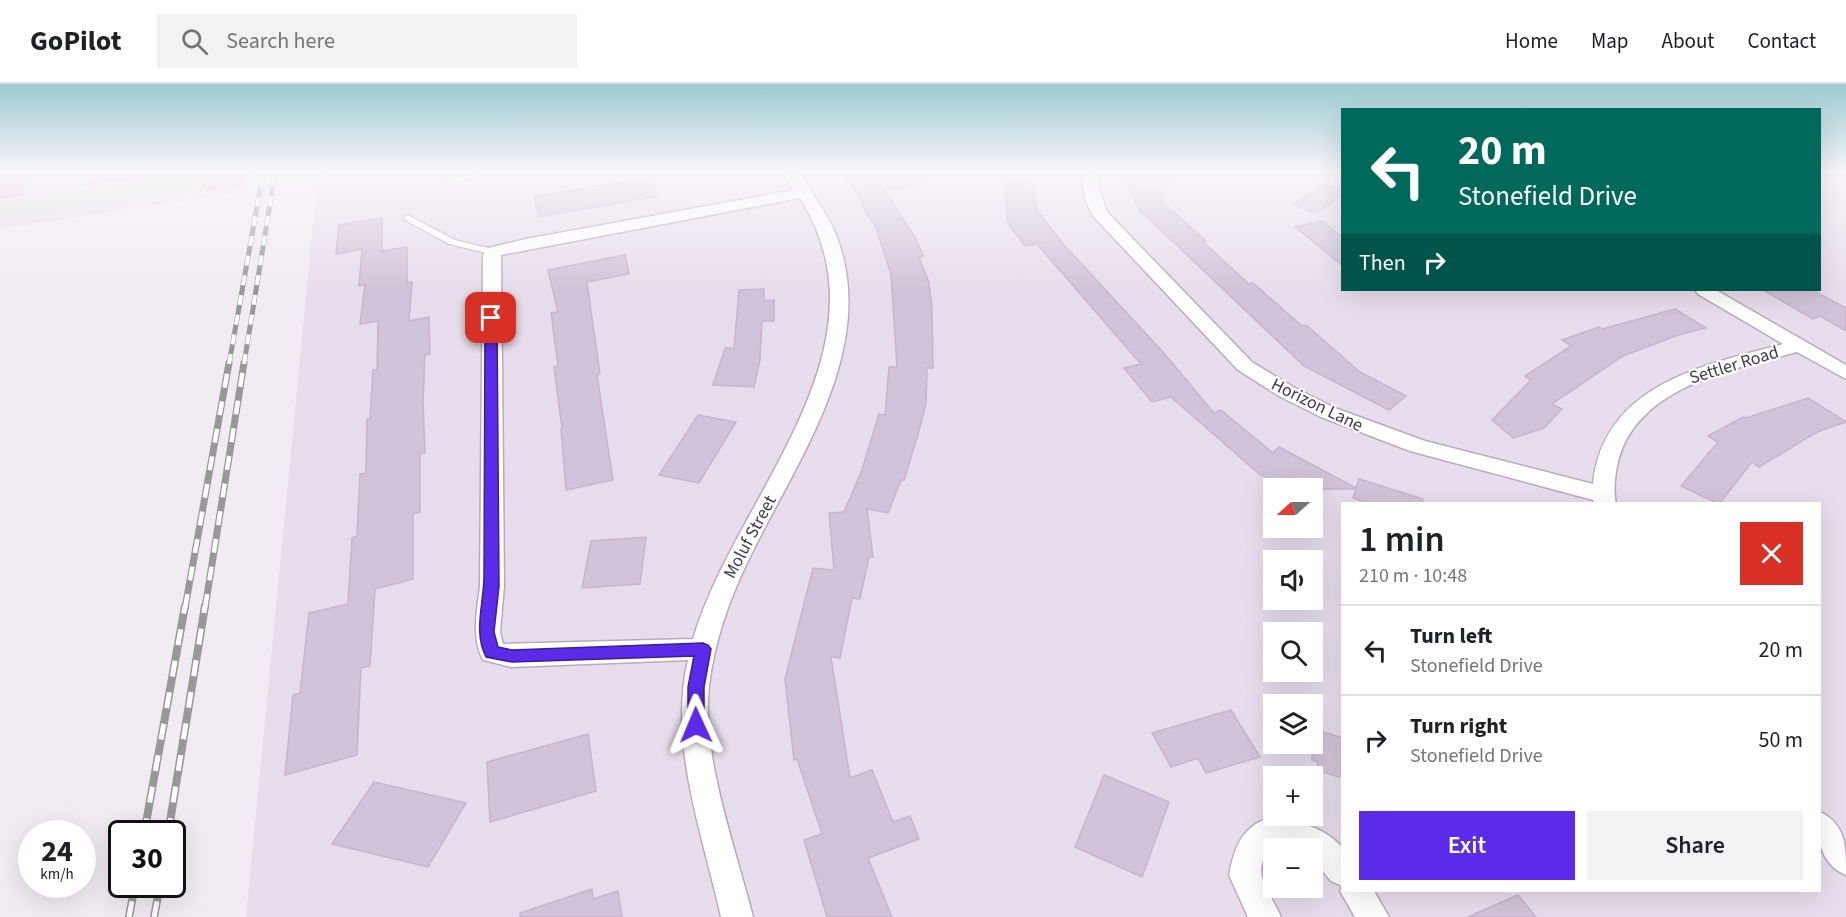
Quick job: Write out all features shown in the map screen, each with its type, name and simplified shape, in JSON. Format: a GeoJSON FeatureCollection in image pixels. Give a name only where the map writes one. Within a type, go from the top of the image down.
{"type":"FeatureCollection","features":[{"type":"Feature","properties":{"kind":"street"},"geometry":{"type":"LineString","coordinates":[[703,649],[512,656],[492,653],[487,632],[492,586],[491,295],[494,252],[708,212]]}},
{"type":"Feature","properties":{"kind":"street","name":"Moluf Street"},"geometry":{"type":"LineString","coordinates":[[737,917],[708,808],[697,738],[696,687],[703,649],[724,586],[743,546],[791,461],[818,404],[832,358],[839,282],[827,232],[815,212]]}},
{"type":"Feature","properties":{"kind":"street","name":"Horizon Lane"},"geometry":{"type":"LineString","coordinates":[[1100,212],[1106,221],[1245,366],[1270,384],[1339,420],[1388,438],[1604,499]]}},
{"type":"Feature","properties":{"kind":"street"},"geometry":{"type":"LineString","coordinates":[[1706,291],[1846,373]]}},
{"type":"Feature","properties":{"kind":"street","name":"Settler Road"},"geometry":{"type":"LineString","coordinates":[[1604,499],[1607,462],[1618,433],[1657,396],[1684,380],[1798,346]]}},
{"type":"Feature","properties":{"kind":"street"},"geometry":{"type":"LineString","coordinates":[[1821,827],[1846,860]]}},
{"type":"Feature","properties":{"kind":"street"},"geometry":{"type":"LineString","coordinates":[[1265,917],[1244,875],[1249,850],[1266,833],[1291,833],[1314,841],[1341,870]]}},
{"type":"Feature","properties":{"kind":"street"},"geometry":{"type":"LineString","coordinates":[[1357,892],[1373,917]]}},
{"type":"Feature","properties":{"kind":"lane"},"geometry":{"type":"LineString","coordinates":[[408,218],[452,243],[494,252]]}},
{"type":"Feature","properties":{"kind":"shaded area"},"geometry":{"type":"Polygon","coordinates":[[[0,212],[109,212],[0,229],[0,212]]]}},
{"type":"Feature","properties":{"kind":"shaded area"},"geometry":{"type":"Polygon","coordinates":[[[0,212],[69,212],[0,223],[0,212]]]}},
{"type":"Feature","properties":{"kind":"shaded area"},"geometry":{"type":"Polygon","coordinates":[[[314,212],[1341,212],[1341,291],[1821,291],[1821,212],[1846,212],[1846,917],[246,917],[314,212]]]}},
{"type":"Feature","properties":{"kind":"building"},"geometry":{"type":"Polygon","coordinates":[[[538,212],[568,212],[539,217],[538,212]]]}},
{"type":"Feature","properties":{"kind":"building"},"geometry":{"type":"Polygon","coordinates":[[[866,212],[898,212],[915,237],[923,256],[919,257],[929,283],[932,308],[933,368],[927,368],[926,404],[904,480],[901,480],[888,513],[867,509],[873,557],[869,557],[860,599],[852,598],[840,658],[831,657],[850,778],[872,770],[893,822],[910,816],[919,839],[868,858],[892,917],[827,917],[804,840],[822,834],[797,759],[794,760],[785,679],[813,568],[834,570],[829,513],[844,512],[862,470],[879,414],[885,415],[889,367],[897,367],[891,274],[876,228],[866,212]]]}},
{"type":"Feature","properties":{"kind":"building"},"geometry":{"type":"Polygon","coordinates":[[[1007,212],[1038,212],[1064,245],[1163,352],[1214,413],[1221,410],[1273,453],[1279,447],[1356,488],[1359,479],[1423,499],[1422,502],[1364,502],[1353,498],[1356,489],[1323,489],[1323,478],[1266,478],[1259,474],[1171,397],[1152,402],[1124,368],[1141,364],[1037,244],[1025,246],[1008,223],[1007,212]]]}},
{"type":"Feature","properties":{"kind":"building"},"geometry":{"type":"Polygon","coordinates":[[[1140,212],[1173,212],[1249,284],[1253,283],[1302,326],[1306,325],[1360,372],[1406,396],[1389,410],[1304,366],[1144,214],[1140,212]]]}},
{"type":"Feature","properties":{"kind":"building"},"geometry":{"type":"Polygon","coordinates":[[[382,218],[382,251],[407,247],[407,283],[412,282],[409,321],[429,317],[430,354],[425,355],[423,402],[425,453],[420,454],[420,512],[413,514],[413,579],[375,589],[370,666],[361,668],[357,755],[285,775],[293,695],[300,693],[309,613],[348,604],[352,538],[357,536],[360,474],[366,473],[367,419],[370,419],[373,370],[377,370],[378,321],[360,324],[365,285],[359,286],[362,249],[336,254],[339,225],[382,218]]]}},
{"type":"Feature","properties":{"kind":"building"},"geometry":{"type":"Polygon","coordinates":[[[1322,221],[1341,236],[1341,264],[1295,227],[1322,221]]]}},
{"type":"Feature","properties":{"kind":"building"},"geometry":{"type":"Polygon","coordinates":[[[625,255],[629,274],[587,282],[600,374],[597,375],[613,480],[566,490],[562,428],[554,367],[558,366],[551,313],[558,312],[548,270],[625,255]]]}},
{"type":"Feature","properties":{"kind":"building"},"geometry":{"type":"Polygon","coordinates":[[[764,289],[764,301],[774,300],[774,321],[762,321],[760,360],[754,387],[713,385],[725,348],[734,348],[739,290],[764,289]]]}},
{"type":"Feature","properties":{"kind":"building"},"geometry":{"type":"Polygon","coordinates":[[[1765,291],[1814,291],[1846,308],[1846,331],[1820,316],[1813,319],[1765,291]]]}},
{"type":"Feature","properties":{"kind":"building"},"geometry":{"type":"Polygon","coordinates":[[[1675,309],[1706,328],[1678,335],[1623,356],[1552,404],[1562,409],[1544,428],[1513,438],[1492,420],[1531,380],[1525,376],[1571,346],[1562,340],[1599,327],[1602,329],[1675,309]]]}},
{"type":"Feature","properties":{"kind":"building"},"geometry":{"type":"Polygon","coordinates":[[[1808,398],[1846,422],[1817,432],[1759,467],[1752,462],[1721,502],[1715,502],[1681,486],[1718,442],[1708,436],[1743,417],[1746,418],[1808,398]]]}},
{"type":"Feature","properties":{"kind":"building"},"geometry":{"type":"Polygon","coordinates":[[[698,415],[736,422],[699,483],[659,475],[698,415]]]}},
{"type":"Feature","properties":{"kind":"building"},"geometry":{"type":"Polygon","coordinates":[[[646,537],[640,584],[582,588],[591,541],[646,537]]]}},
{"type":"Feature","properties":{"kind":"building"},"geometry":{"type":"Polygon","coordinates":[[[1231,710],[1260,757],[1206,773],[1198,758],[1171,767],[1152,733],[1231,710]]]}},
{"type":"Feature","properties":{"kind":"building"},"geometry":{"type":"Polygon","coordinates":[[[1323,732],[1341,738],[1341,778],[1323,772],[1323,766],[1318,766],[1318,762],[1312,760],[1312,754],[1323,754],[1323,732]]]}},
{"type":"Feature","properties":{"kind":"building"},"geometry":{"type":"Polygon","coordinates":[[[588,734],[596,791],[490,822],[487,762],[588,734]]]}},
{"type":"Feature","properties":{"kind":"building"},"geometry":{"type":"Polygon","coordinates":[[[1104,775],[1169,802],[1142,877],[1075,847],[1104,775]]]}},
{"type":"Feature","properties":{"kind":"building"},"geometry":{"type":"Polygon","coordinates":[[[374,782],[466,803],[428,867],[332,844],[374,782]]]}},
{"type":"Feature","properties":{"kind":"building"},"geometry":{"type":"Polygon","coordinates":[[[592,889],[593,899],[618,891],[622,917],[520,917],[520,913],[592,889]]]}},
{"type":"Feature","properties":{"kind":"building"},"geometry":{"type":"Polygon","coordinates":[[[1518,895],[1536,917],[1468,917],[1518,895]]]}},
{"type":"Feature","properties":{"kind":"railway"},"geometry":{"type":"LineString","coordinates":[[229,364],[256,212]]}},
{"type":"Feature","properties":{"kind":"railway"},"geometry":{"type":"LineString","coordinates":[[244,364],[269,212]]}},
{"type":"Feature","properties":{"kind":"railway"},"geometry":{"type":"LineString","coordinates":[[185,608],[229,363]]}},
{"type":"Feature","properties":{"kind":"railway"},"geometry":{"type":"LineString","coordinates":[[205,608],[244,363]]}},
{"type":"Feature","properties":{"kind":"railway"},"geometry":{"type":"LineString","coordinates":[[147,820],[185,606]]}},
{"type":"Feature","properties":{"kind":"railway"},"geometry":{"type":"LineString","coordinates":[[170,820],[205,606]]}},
{"type":"Feature","properties":{"kind":"railway"},"geometry":{"type":"LineString","coordinates":[[129,917],[133,898]]}},
{"type":"Feature","properties":{"kind":"railway"},"geometry":{"type":"LineString","coordinates":[[154,917],[158,898]]}},
{"type":"Feature","properties":{"kind":"route"},"geometry":{"type":"LineString","coordinates":[[491,318],[492,586],[487,632],[492,653],[512,656],[703,649],[696,687],[696,725]]}}]}
